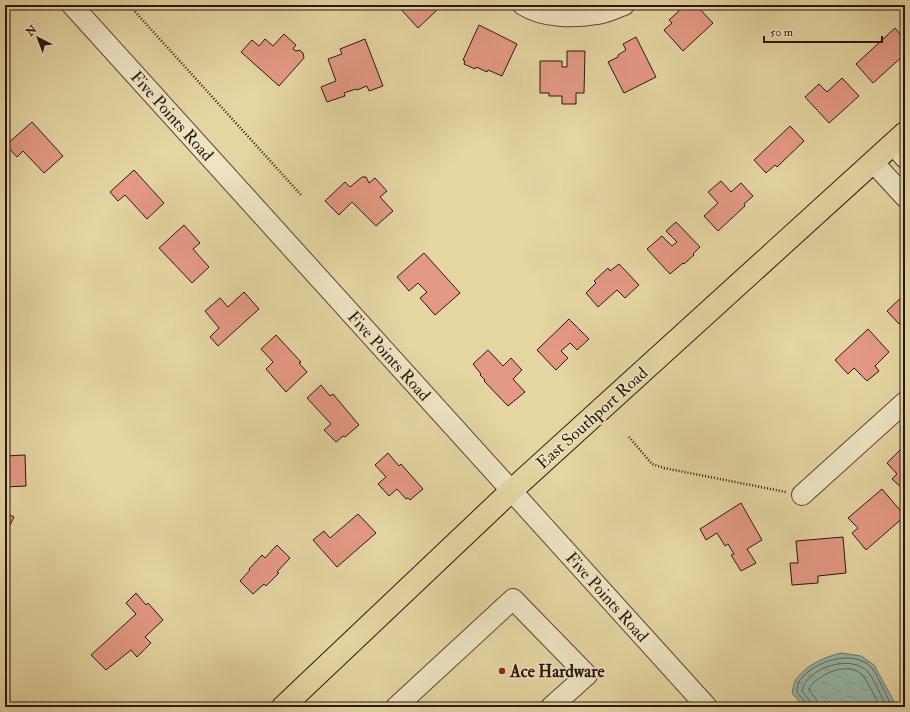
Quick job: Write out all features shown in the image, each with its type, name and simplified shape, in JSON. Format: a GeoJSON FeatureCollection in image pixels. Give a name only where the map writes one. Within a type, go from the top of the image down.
{"type":"FeatureCollection","features":[{"type":"Feature","properties":{"kind":"main road","name":"East Southport Road"},"geometry":{"type":"LineString","coordinates":[[283,707],[511,491],[873,162],[901,145]]}},
{"type":"Feature","properties":{"kind":"street","name":"Five Points Road"},"geometry":{"type":"LineString","coordinates":[[72,5],[707,707]]}},
{"type":"Feature","properties":{"kind":"street"},"geometry":{"type":"LineString","coordinates":[[523,5],[527,8],[550,14],[573,17],[598,14],[624,5]]}},
{"type":"Feature","properties":{"kind":"street"},"geometry":{"type":"LineString","coordinates":[[873,162],[905,197]]}},
{"type":"Feature","properties":{"kind":"street"},"geometry":{"type":"LineString","coordinates":[[802,495],[905,402]]}},
{"type":"Feature","properties":{"kind":"street"},"geometry":{"type":"LineString","coordinates":[[396,707],[514,599],[587,676],[551,707]]}},
{"type":"Feature","properties":{"kind":"path"},"geometry":{"type":"LineString","coordinates":[[129,5],[302,196]]}},
{"type":"Feature","properties":{"kind":"path"},"geometry":{"type":"LineString","coordinates":[[629,437],[652,464],[802,495]]}},
{"type":"Feature","properties":{"kind":"water"},"geometry":{"type":"Polygon","coordinates":[[[841,653],[861,656],[874,665],[897,707],[804,707],[792,693],[796,679],[801,673],[812,665],[823,659],[841,653]]]}},
{"type":"Feature","properties":{"kind":"building"},"geometry":{"type":"Polygon","coordinates":[[[397,5],[433,5],[432,6],[436,11],[418,28],[397,5]]]}},
{"type":"Feature","properties":{"kind":"building"},"geometry":{"type":"Polygon","coordinates":[[[678,5],[696,5],[713,23],[683,51],[664,30],[672,23],[669,20],[679,11],[676,7],[678,5]]]}},
{"type":"Feature","properties":{"kind":"building"},"geometry":{"type":"Polygon","coordinates":[[[479,25],[517,44],[502,76],[488,70],[487,72],[476,67],[475,69],[464,64],[465,61],[463,60],[479,25]]]}},
{"type":"Feature","properties":{"kind":"building"},"geometry":{"type":"Polygon","coordinates":[[[895,28],[905,40],[905,54],[873,83],[856,64],[895,28]]]}},
{"type":"Feature","properties":{"kind":"building"},"geometry":{"type":"Polygon","coordinates":[[[284,34],[296,45],[293,49],[296,51],[300,50],[303,53],[304,58],[279,86],[241,52],[252,40],[259,46],[265,39],[273,46],[284,34]]]}},
{"type":"Feature","properties":{"kind":"building"},"geometry":{"type":"Polygon","coordinates":[[[636,37],[656,77],[624,93],[608,62],[618,57],[618,55],[626,50],[623,44],[636,37]]]}},
{"type":"Feature","properties":{"kind":"building"},"geometry":{"type":"Polygon","coordinates":[[[365,39],[383,86],[369,91],[367,86],[357,90],[356,89],[344,93],[345,96],[327,102],[321,87],[336,81],[328,59],[342,54],[340,49],[365,39]]]}},
{"type":"Feature","properties":{"kind":"building"},"geometry":{"type":"Polygon","coordinates":[[[567,51],[585,51],[584,93],[576,93],[576,104],[562,104],[562,96],[549,96],[549,93],[540,93],[540,61],[562,61],[562,67],[567,67],[567,51]]]}},
{"type":"Feature","properties":{"kind":"building"},"geometry":{"type":"Polygon","coordinates":[[[842,78],[859,96],[829,123],[805,97],[819,84],[827,92],[842,78]]]}},
{"type":"Feature","properties":{"kind":"building"},"geometry":{"type":"Polygon","coordinates":[[[32,122],[63,156],[44,173],[23,151],[17,157],[6,145],[32,122]]]}},
{"type":"Feature","properties":{"kind":"building"},"geometry":{"type":"Polygon","coordinates":[[[790,126],[804,141],[777,167],[775,165],[766,173],[754,160],[790,126]]]}},
{"type":"Feature","properties":{"kind":"building"},"geometry":{"type":"Polygon","coordinates":[[[134,170],[164,203],[147,219],[125,195],[118,201],[110,192],[134,170]]]}},
{"type":"Feature","properties":{"kind":"building"},"geometry":{"type":"Polygon","coordinates":[[[362,177],[366,177],[369,183],[375,178],[387,191],[380,197],[393,211],[376,226],[352,202],[339,215],[325,201],[345,182],[350,187],[362,177]]]}},
{"type":"Feature","properties":{"kind":"building"},"geometry":{"type":"Polygon","coordinates":[[[721,181],[731,192],[741,183],[753,196],[744,204],[745,206],[718,231],[704,216],[718,203],[708,192],[721,181]]]}},
{"type":"Feature","properties":{"kind":"building"},"geometry":{"type":"Polygon","coordinates":[[[676,222],[700,247],[684,264],[683,263],[670,274],[647,249],[662,236],[672,246],[677,242],[666,231],[676,222]]]}},
{"type":"Feature","properties":{"kind":"building"},"geometry":{"type":"Polygon","coordinates":[[[184,225],[200,243],[193,249],[209,267],[192,283],[159,248],[184,225]]]}},
{"type":"Feature","properties":{"kind":"building"},"geometry":{"type":"Polygon","coordinates":[[[424,253],[460,293],[435,315],[420,298],[427,292],[418,283],[409,291],[397,277],[424,253]]]}},
{"type":"Feature","properties":{"kind":"building"},"geometry":{"type":"Polygon","coordinates":[[[619,264],[639,285],[625,298],[617,290],[598,307],[586,293],[596,283],[594,281],[608,268],[610,271],[619,264]]]}},
{"type":"Feature","properties":{"kind":"building"},"geometry":{"type":"Polygon","coordinates":[[[244,292],[259,309],[218,346],[210,337],[219,328],[205,311],[220,298],[228,307],[244,292]]]}},
{"type":"Feature","properties":{"kind":"building"},"geometry":{"type":"Polygon","coordinates":[[[905,294],[905,320],[904,319],[899,324],[887,311],[905,294]]]}},
{"type":"Feature","properties":{"kind":"building"},"geometry":{"type":"Polygon","coordinates":[[[569,319],[589,339],[577,350],[570,343],[561,351],[568,358],[556,370],[537,350],[569,319]]]}},
{"type":"Feature","properties":{"kind":"building"},"geometry":{"type":"Polygon","coordinates":[[[868,329],[889,352],[875,366],[879,371],[867,381],[854,368],[848,374],[835,360],[868,329]]]}},
{"type":"Feature","properties":{"kind":"building"},"geometry":{"type":"Polygon","coordinates":[[[276,335],[301,362],[299,363],[307,372],[286,392],[266,369],[273,362],[261,349],[276,335]]]}},
{"type":"Feature","properties":{"kind":"building"},"geometry":{"type":"Polygon","coordinates":[[[488,350],[503,366],[511,358],[522,370],[513,379],[525,392],[508,406],[484,381],[485,380],[473,364],[488,350]]]}},
{"type":"Feature","properties":{"kind":"building"},"geometry":{"type":"Polygon","coordinates":[[[321,385],[330,396],[333,394],[359,425],[345,437],[343,436],[336,442],[324,430],[331,424],[307,398],[321,385]]]}},
{"type":"Feature","properties":{"kind":"building"},"geometry":{"type":"Polygon","coordinates":[[[901,449],[905,453],[905,491],[892,479],[897,474],[887,463],[901,449]]]}},
{"type":"Feature","properties":{"kind":"building"},"geometry":{"type":"Polygon","coordinates":[[[388,453],[399,466],[401,464],[423,489],[410,500],[408,498],[406,499],[397,489],[389,496],[378,484],[386,477],[375,465],[388,453]]]}},
{"type":"Feature","properties":{"kind":"building"},"geometry":{"type":"Polygon","coordinates":[[[25,455],[26,486],[5,487],[5,456],[25,455]]]}},
{"type":"Feature","properties":{"kind":"building"},"geometry":{"type":"Polygon","coordinates":[[[882,489],[905,516],[866,550],[852,533],[858,528],[848,518],[882,489]]]}},
{"type":"Feature","properties":{"kind":"building"},"geometry":{"type":"Polygon","coordinates":[[[741,503],[762,540],[747,549],[756,563],[741,571],[731,555],[734,554],[728,544],[725,546],[717,533],[706,540],[700,529],[741,503]]]}},
{"type":"Feature","properties":{"kind":"building"},"geometry":{"type":"Polygon","coordinates":[[[5,513],[14,517],[5,535],[5,513]]]}},
{"type":"Feature","properties":{"kind":"building"},"geometry":{"type":"Polygon","coordinates":[[[358,514],[376,533],[337,567],[313,540],[324,531],[330,538],[358,514]]]}},
{"type":"Feature","properties":{"kind":"building"},"geometry":{"type":"Polygon","coordinates":[[[843,537],[846,573],[818,576],[818,583],[792,585],[790,563],[798,563],[796,541],[843,537]]]}},
{"type":"Feature","properties":{"kind":"building"},"geometry":{"type":"Polygon","coordinates":[[[277,545],[290,558],[277,572],[279,573],[266,586],[264,584],[253,594],[240,581],[262,555],[265,558],[277,545]]]}},
{"type":"Feature","properties":{"kind":"building"},"geometry":{"type":"Polygon","coordinates":[[[136,593],[146,605],[148,603],[163,620],[145,637],[151,643],[137,657],[131,650],[106,670],[91,655],[136,614],[126,603],[136,593]]]}},
{"type":"Feature","properties":{"kind":"place","name":"Ace Hardware"},"geometry":{"type":"Point","coordinates":[502,671]}}]}
